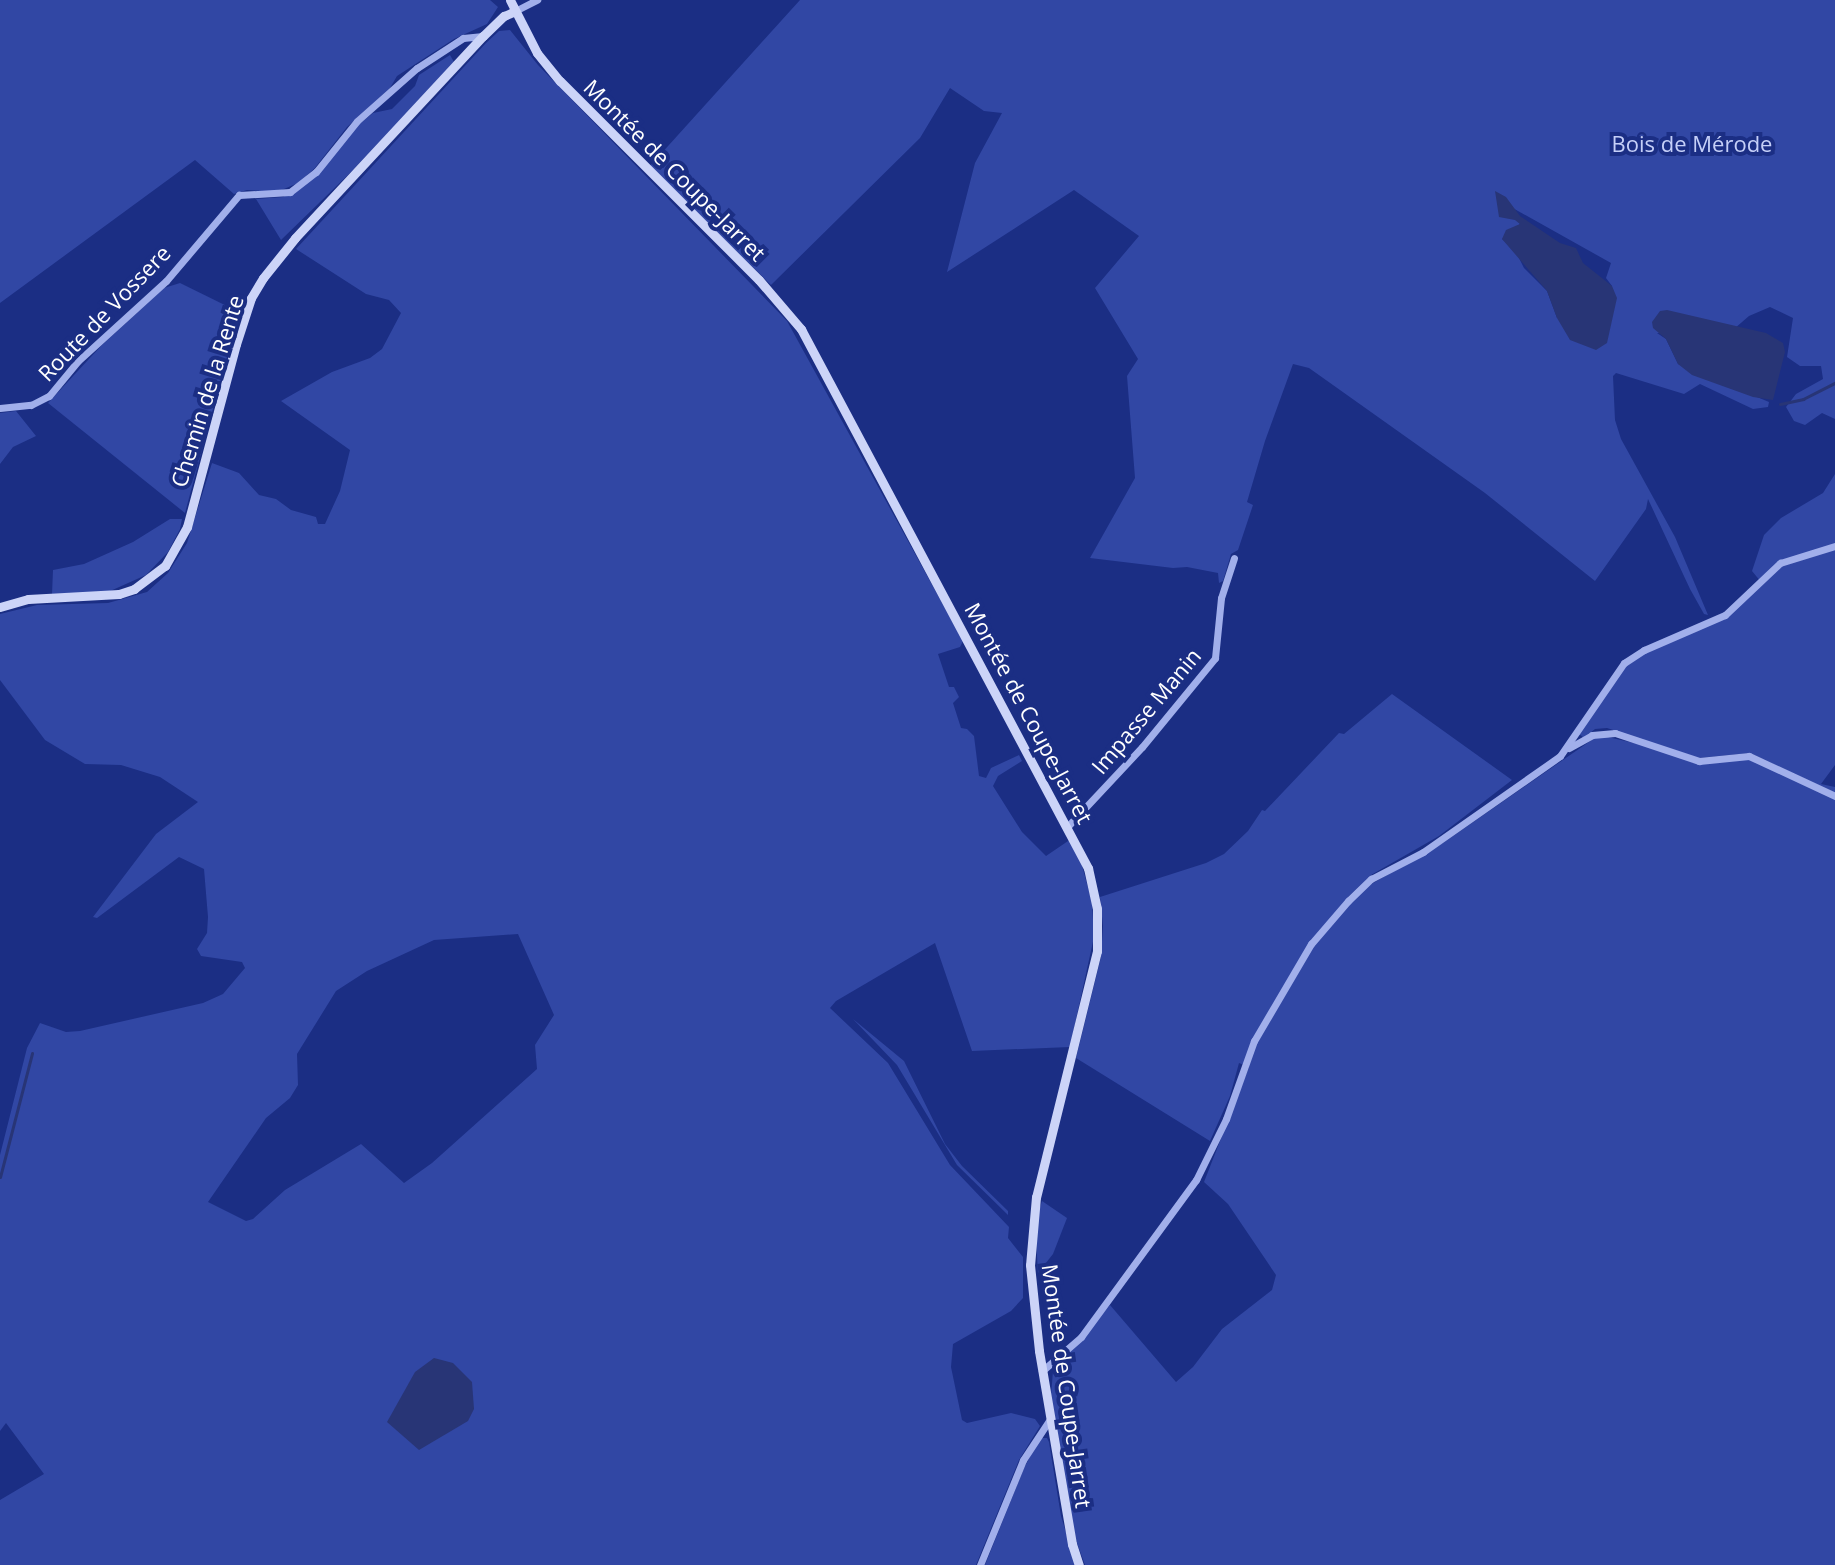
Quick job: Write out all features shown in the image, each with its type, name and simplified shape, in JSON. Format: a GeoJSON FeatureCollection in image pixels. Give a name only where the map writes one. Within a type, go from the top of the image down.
{"type":"FeatureCollection","features":[{"type":"Feature","properties":{"kind":"main road","name":"Montée de Coupe-Jarret"},"geometry":{"type":"LineString","coordinates":[[510,0],[537,53],[560,81],[759,280],[801,329],[1068,826],[1093,883],[1098,936],[1093,975],[1032,1218],[1030,1265],[1042,1371],[1072,1544],[1079,1565]]}},
{"type":"Feature","properties":{"kind":"main road","name":"Chemin de la Rente"},"geometry":{"type":"LineString","coordinates":[[0,607],[28,599],[119,594],[141,585],[165,566],[187,527],[236,344],[251,298],[263,278],[295,238],[483,36],[504,16],[515,11]]}},
{"type":"Feature","properties":{"kind":"street"},"geometry":{"type":"LineString","coordinates":[[515,11],[537,0]]}},
{"type":"Feature","properties":{"kind":"street","name":"Route de Vossere"},"geometry":{"type":"LineString","coordinates":[[0,408],[31,405],[49,396],[78,361],[166,281],[224,207],[239,195],[290,192],[316,172],[357,121],[417,68],[463,38],[483,36]]}},
{"type":"Feature","properties":{"kind":"street"},"geometry":{"type":"LineString","coordinates":[[1567,749],[1624,663],[1644,650],[1725,615],[1780,563],[1835,546]]}},
{"type":"Feature","properties":{"kind":"street","name":"Impasse Manin"},"geometry":{"type":"LineString","coordinates":[[1068,826],[1142,747],[1215,658],[1221,598],[1234,558]]}},
{"type":"Feature","properties":{"kind":"street"},"geometry":{"type":"LineString","coordinates":[[1042,1371],[1081,1337],[1196,1180],[1226,1119],[1254,1041],[1294,969],[1325,926],[1371,879],[1423,852],[1567,749],[1600,733],[1615,733],[1699,761],[1749,756],[1835,796]]}},
{"type":"Feature","properties":{"kind":"street"},"geometry":{"type":"LineString","coordinates":[[980,1565],[1023,1460],[1050,1419]]}},
{"type":"Feature","properties":{"kind":"green space"},"geometry":{"type":"Polygon","coordinates":[[[0,0],[490,0],[498,7],[487,24],[454,39],[397,76],[390,88],[347,127],[314,169],[298,183],[277,192],[247,190],[234,194],[195,160],[0,303],[0,0]]]}},
{"type":"Feature","properties":{"kind":"green space","name":"Bois de Mérode"},"geometry":{"type":"Polygon","coordinates":[[[800,0],[1835,0],[1835,419],[1822,413],[1805,425],[1794,421],[1786,407],[1796,394],[1823,379],[1821,366],[1800,366],[1787,357],[1793,318],[1770,307],[1749,316],[1727,335],[1657,333],[1666,339],[1678,364],[1769,402],[1768,407],[1753,409],[1700,384],[1684,394],[1616,373],[1613,376],[1615,420],[1621,439],[1675,537],[1708,615],[1704,614],[1690,589],[1648,499],[1646,509],[1595,581],[1485,493],[1309,368],[1293,364],[1247,502],[1253,505],[1238,550],[1231,554],[1223,581],[1219,583],[1218,573],[1187,567],[1090,558],[1135,478],[1127,376],[1138,359],[1095,288],[1139,236],[1074,190],[947,272],[975,163],[1002,113],[984,111],[950,88],[920,138],[771,285],[650,166],[800,0]],[[1502,202],[1520,224],[1502,239],[1515,250],[1524,268],[1547,291],[1557,318],[1612,286],[1606,278],[1611,263],[1502,202]]]}},
{"type":"Feature","properties":{"kind":"green space"},"geometry":{"type":"Polygon","coordinates":[[[510,30],[538,65],[787,321],[963,641],[960,647],[938,654],[949,687],[954,687],[959,697],[953,703],[961,728],[974,736],[979,776],[986,778],[991,768],[1019,755],[1022,761],[998,776],[993,786],[1022,832],[1046,856],[1071,839],[1081,862],[1092,902],[1094,937],[1070,1047],[972,1051],[935,943],[836,1001],[830,1008],[888,1063],[950,1165],[1009,1227],[1008,1238],[1023,1257],[1023,1298],[1011,1311],[953,1344],[951,1367],[962,1420],[967,1423],[1011,1413],[1035,1419],[1040,1426],[1019,1460],[976,1565],[0,1565],[0,1500],[44,1474],[6,1423],[0,1431],[0,1155],[27,1048],[40,1023],[66,1032],[80,1031],[203,1003],[223,994],[245,968],[242,962],[201,956],[197,949],[207,933],[208,917],[204,869],[179,857],[97,918],[93,917],[156,834],[198,802],[160,777],[121,765],[85,764],[45,740],[0,680],[0,614],[37,605],[108,603],[147,592],[168,573],[187,543],[212,463],[239,473],[259,495],[276,499],[291,510],[316,517],[318,524],[325,524],[340,491],[350,450],[281,401],[332,372],[370,358],[382,349],[401,313],[389,300],[366,294],[296,249],[499,31],[510,30]],[[518,934],[434,940],[367,971],[336,991],[297,1054],[298,1085],[290,1098],[266,1118],[208,1202],[246,1221],[253,1219],[285,1190],[361,1144],[404,1183],[432,1163],[537,1069],[535,1045],[554,1015],[518,934]]]}},
{"type":"Feature","properties":{"kind":"green space"},"geometry":{"type":"Polygon","coordinates":[[[450,55],[454,62],[352,171],[281,240],[256,199],[283,197],[309,182],[352,130],[373,113],[392,109],[415,86],[419,75],[450,55]]]}},
{"type":"Feature","properties":{"kind":"green space"},"geometry":{"type":"Polygon","coordinates":[[[180,283],[239,312],[185,513],[48,403],[102,345],[164,288],[180,283]]]}},
{"type":"Feature","properties":{"kind":"green space"},"geometry":{"type":"Polygon","coordinates":[[[16,411],[36,436],[13,447],[0,464],[0,413],[16,411]]]}},
{"type":"Feature","properties":{"kind":"green space"},"geometry":{"type":"Polygon","coordinates":[[[1835,474],[1835,765],[1821,784],[1835,787],[1835,793],[1750,753],[1698,758],[1607,728],[1595,729],[1584,738],[1579,734],[1624,666],[1642,654],[1717,622],[1761,582],[1752,571],[1764,535],[1781,518],[1823,493],[1835,474]]]}},
{"type":"Feature","properties":{"kind":"green space"},"geometry":{"type":"Polygon","coordinates":[[[170,519],[182,519],[180,529],[168,552],[146,575],[108,592],[52,594],[53,570],[84,564],[133,542],[170,519]]]}},
{"type":"Feature","properties":{"kind":"green space"},"geometry":{"type":"Polygon","coordinates":[[[1392,694],[1512,780],[1439,836],[1371,875],[1347,898],[1443,843],[1599,735],[1643,745],[1700,764],[1749,759],[1835,799],[1835,1565],[1085,1565],[1073,1532],[1051,1395],[1053,1371],[1110,1305],[1176,1382],[1193,1367],[1222,1329],[1272,1290],[1276,1275],[1228,1204],[1204,1182],[1249,1067],[1239,1063],[1230,1096],[1210,1141],[1076,1058],[1101,957],[1103,926],[1100,897],[1206,863],[1224,854],[1248,831],[1262,810],[1265,811],[1339,733],[1344,734],[1392,694]]]}},
{"type":"Feature","properties":{"kind":"green space"},"geometry":{"type":"Polygon","coordinates":[[[853,1019],[904,1061],[945,1144],[962,1166],[1008,1211],[1008,1215],[957,1165],[897,1065],[853,1019]]]}},
{"type":"Feature","properties":{"kind":"green space"},"geometry":{"type":"Polygon","coordinates":[[[1042,1201],[1067,1218],[1053,1254],[1038,1273],[1035,1223],[1042,1201]]]}},
{"type":"Feature","properties":{"kind":"green space"},"geometry":{"type":"Polygon","coordinates":[[[1040,1438],[1047,1438],[1049,1442],[1061,1516],[1076,1565],[985,1565],[1024,1468],[1040,1438]]]}},
{"type":"Feature","properties":{"kind":"shaded area"},"geometry":{"type":"Polygon","coordinates":[[[1495,191],[1506,197],[1520,216],[1560,243],[1576,248],[1583,263],[1612,286],[1617,298],[1607,343],[1596,350],[1570,340],[1557,318],[1547,291],[1502,239],[1506,230],[1520,224],[1499,217],[1495,191]]]}},
{"type":"Feature","properties":{"kind":"shaded area"},"geometry":{"type":"Polygon","coordinates":[[[1667,310],[1766,333],[1783,343],[1785,352],[1773,400],[1753,397],[1692,375],[1678,364],[1666,339],[1653,328],[1652,322],[1660,311],[1667,310]]]}},
{"type":"Feature","properties":{"kind":"shaded area"},"geometry":{"type":"Polygon","coordinates":[[[434,1358],[453,1363],[472,1382],[474,1409],[468,1421],[419,1450],[387,1422],[415,1372],[434,1358]]]}},
{"type":"Feature","properties":{"kind":"waterway"},"geometry":{"type":"LineString","coordinates":[[1780,404],[1803,399],[1835,383]]}},
{"type":"Feature","properties":{"kind":"waterway"},"geometry":{"type":"LineString","coordinates":[[0,1177],[32,1053]]}}]}
